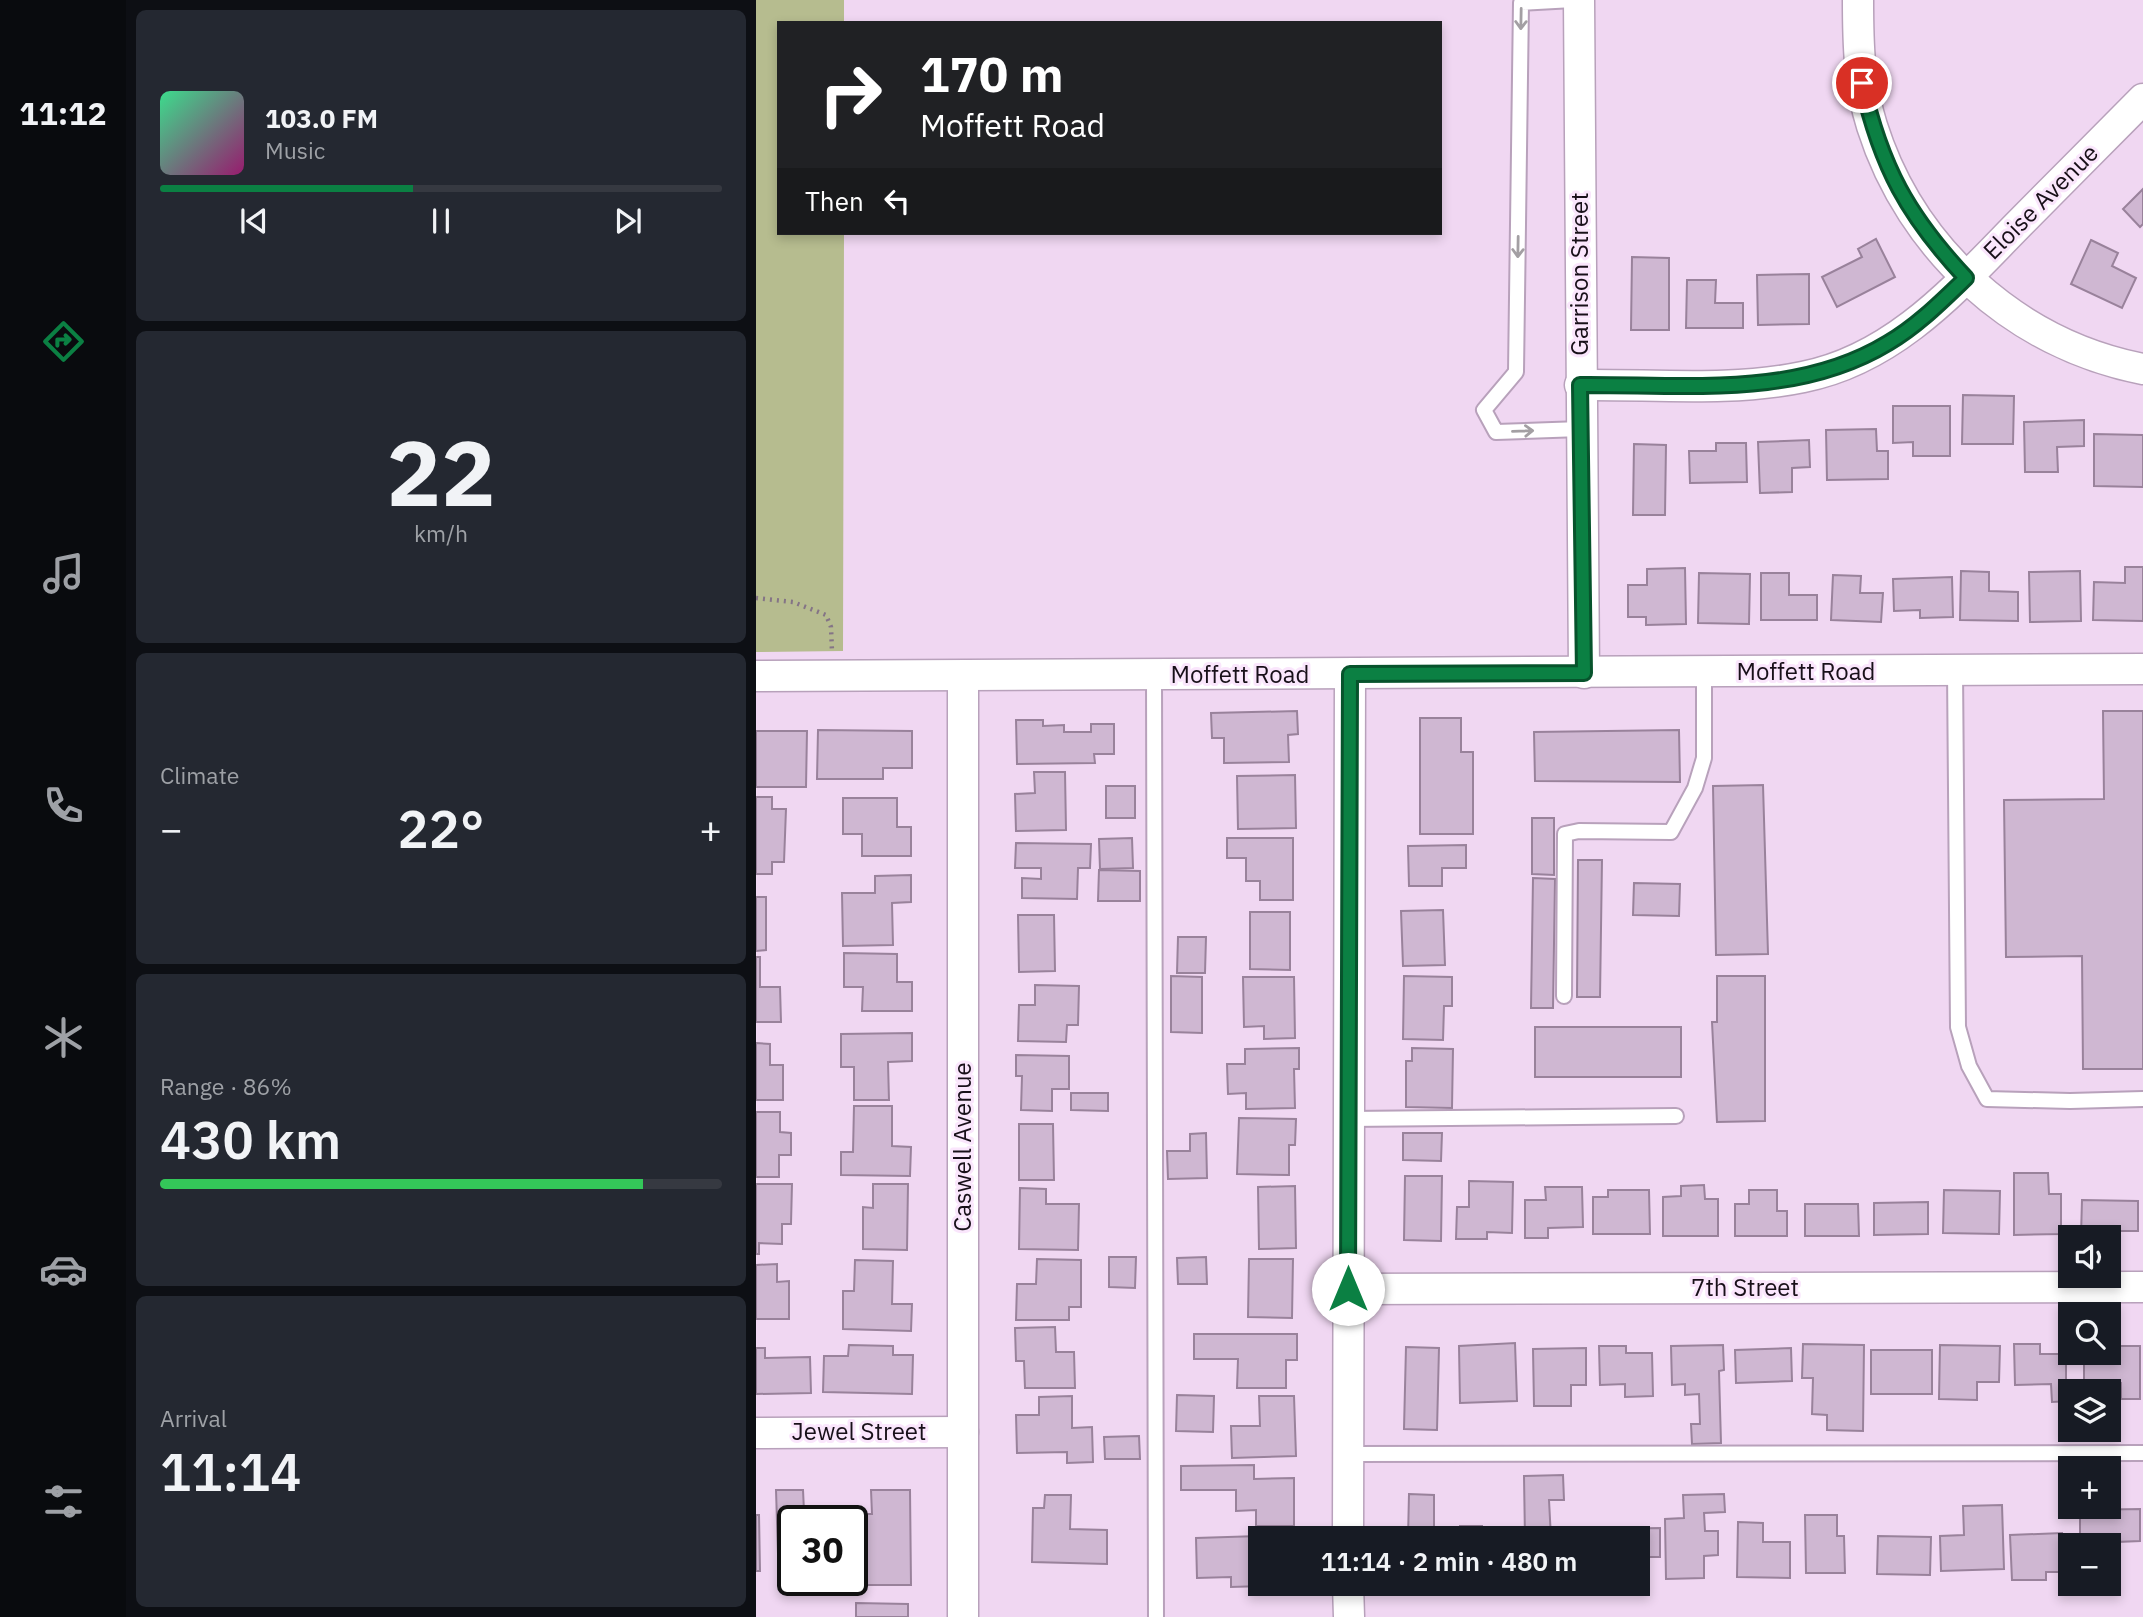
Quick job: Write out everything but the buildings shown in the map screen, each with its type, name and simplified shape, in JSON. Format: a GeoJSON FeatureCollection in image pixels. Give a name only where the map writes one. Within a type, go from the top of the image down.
{"type":"FeatureCollection","features":[{"type":"Feature","properties":{"kind":"street","name":"Garrison Street"},"geometry":{"type":"LineString","coordinates":[[1579,0],[1584,673]]}},
{"type":"Feature","properties":{"kind":"street"},"geometry":{"type":"LineString","coordinates":[[1858,0],[1858,48],[1871,124],[1887,169],[1916,220],[1966,278],[2000,307],[2074,348],[2143,369]]}},
{"type":"Feature","properties":{"kind":"street","name":"Eloise Avenue"},"geometry":{"type":"LineString","coordinates":[[1580,385],[1760,384],[1804,377],[1847,364],[1888,344],[1921,321],[1966,278],[2143,99]]}},
{"type":"Feature","properties":{"kind":"street","name":"Moffett Road"},"geometry":{"type":"LineString","coordinates":[[756,676],[2143,669]]}},
{"type":"Feature","properties":{"kind":"street"},"geometry":{"type":"LineString","coordinates":[[1348,1526],[1350,674]]}},
{"type":"Feature","properties":{"kind":"street","name":"Caswell Avenue"},"geometry":{"type":"LineString","coordinates":[[963,1617],[964,676]]}},
{"type":"Feature","properties":{"kind":"street","name":"7th Street"},"geometry":{"type":"LineString","coordinates":[[1348,1289],[2143,1287]]}},
{"type":"Feature","properties":{"kind":"street","name":"Jewel Street"},"geometry":{"type":"LineString","coordinates":[[756,1433],[963,1432]]}},
{"type":"Feature","properties":{"kind":"street"},"geometry":{"type":"LineString","coordinates":[[1348,1596],[1349,1617]]}},
{"type":"Feature","properties":{"kind":"lane"},"geometry":{"type":"LineString","coordinates":[[1573,0],[1521,3],[1516,372],[1483,410],[1496,432],[1581,429]]}},
{"type":"Feature","properties":{"kind":"lane"},"geometry":{"type":"LineString","coordinates":[[1955,670],[1958,1027],[1969,1066],[1987,1099],[2143,1099]]}},
{"type":"Feature","properties":{"kind":"lane"},"geometry":{"type":"LineString","coordinates":[[1564,996],[1565,834],[1579,831],[1671,832],[1695,788],[1704,758],[1704,672]]}},
{"type":"Feature","properties":{"kind":"lane"},"geometry":{"type":"LineString","coordinates":[[1154,676],[1156,1617]]}},
{"type":"Feature","properties":{"kind":"lane"},"geometry":{"type":"LineString","coordinates":[[1348,1119],[1676,1116]]}},
{"type":"Feature","properties":{"kind":"lane"},"geometry":{"type":"LineString","coordinates":[[1348,1454],[2143,1453]]}},
{"type":"Feature","properties":{"kind":"path"},"geometry":{"type":"LineString","coordinates":[[756,598],[793,602],[825,615],[831,627],[832,676]]}},
{"type":"Feature","properties":{"kind":"green space"},"geometry":{"type":"Polygon","coordinates":[[[756,0],[844,0],[844,21],[777,21],[777,235],[844,235],[843,651],[756,652],[756,0]]]}},
{"type":"Feature","properties":{"kind":"route"},"geometry":{"type":"LineString","coordinates":[[1348,1289],[1350,674],[1584,673],[1580,385],[1760,384],[1804,377],[1847,364],[1888,344],[1921,321],[1966,278],[1916,220],[1887,169],[1871,124],[1862,83]]}}]}
